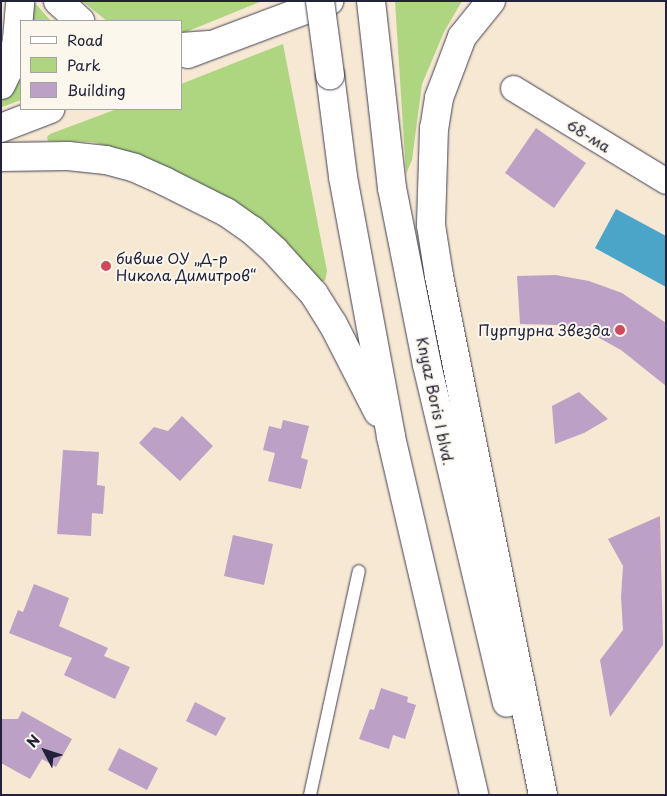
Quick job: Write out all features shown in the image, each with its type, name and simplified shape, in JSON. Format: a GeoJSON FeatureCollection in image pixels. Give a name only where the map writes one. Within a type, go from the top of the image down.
{"type":"FeatureCollection","features":[{"type":"Feature","properties":{"kind":"main road"},"geometry":{"type":"LineString","coordinates":[[1,85],[10,66],[16,46],[20,1]]}},
{"type":"Feature","properties":{"kind":"main road"},"geometry":{"type":"LineString","coordinates":[[58,1],[79,20]]}},
{"type":"Feature","properties":{"kind":"main road"},"geometry":{"type":"LineString","coordinates":[[320,1],[343,177],[391,437],[474,795]]}},
{"type":"Feature","properties":{"kind":"main road"},"geometry":{"type":"LineString","coordinates":[[182,56],[329,1]]}},
{"type":"Feature","properties":{"kind":"main road","name":"Knyaz Boris I blvd."},"geometry":{"type":"LineString","coordinates":[[371,1],[392,188],[427,366],[529,795]]}},
{"type":"Feature","properties":{"kind":"main road"},"geometry":{"type":"LineString","coordinates":[[491,1],[462,37],[439,98],[434,128],[431,225],[439,276],[543,795]]}},
{"type":"Feature","properties":{"kind":"main road"},"geometry":{"type":"LineString","coordinates":[[182,47],[209,45]]}},
{"type":"Feature","properties":{"kind":"main road"},"geometry":{"type":"LineString","coordinates":[[1,128],[47,110]]}},
{"type":"Feature","properties":{"kind":"main road"},"geometry":{"type":"LineString","coordinates":[[1,157],[68,156],[106,160],[135,168],[196,195],[252,230],[294,269],[314,294],[333,324],[391,437]]}},
{"type":"Feature","properties":{"kind":"street","name":"68-ма"},"geometry":{"type":"LineString","coordinates":[[513,88],[666,182]]}},
{"type":"Feature","properties":{"kind":"lane"},"geometry":{"type":"LineString","coordinates":[[310,795],[359,571]]}},
{"type":"Feature","properties":{"kind":"green space"},"geometry":{"type":"Polygon","coordinates":[[[30,1],[34,2],[50,20],[27,20],[30,1]]]}},
{"type":"Feature","properties":{"kind":"green space"},"geometry":{"type":"Polygon","coordinates":[[[82,1],[262,1],[182,34],[182,20],[106,20],[82,1]]]}},
{"type":"Feature","properties":{"kind":"green space"},"geometry":{"type":"Polygon","coordinates":[[[395,1],[462,1],[444,32],[422,84],[412,160],[406,174],[395,1]]]}},
{"type":"Feature","properties":{"kind":"green space"},"geometry":{"type":"Polygon","coordinates":[[[283,44],[327,271],[325,281],[318,282],[247,212],[192,179],[138,156],[93,142],[48,141],[47,137],[50,134],[114,110],[182,110],[182,84],[283,44]]]}},
{"type":"Feature","properties":{"kind":"green space"},"geometry":{"type":"Polygon","coordinates":[[[20,59],[20,100],[2,107],[1,100],[18,69],[20,59]]]}},
{"type":"Feature","properties":{"kind":"water"},"geometry":{"type":"Polygon","coordinates":[[[616,209],[666,236],[666,287],[595,248],[616,209]]]}},
{"type":"Feature","properties":{"kind":"building"},"geometry":{"type":"Polygon","coordinates":[[[536,128],[586,163],[554,208],[505,173],[536,128]]]}},
{"type":"Feature","properties":{"kind":"building","name":"Пурпурна Звезда"},"geometry":{"type":"Polygon","coordinates":[[[556,275],[589,281],[622,293],[666,323],[666,386],[621,350],[592,334],[557,325],[520,324],[517,276],[556,275]]]}},
{"type":"Feature","properties":{"kind":"building"},"geometry":{"type":"Polygon","coordinates":[[[579,392],[608,419],[584,433],[555,444],[552,406],[579,392]]]}},
{"type":"Feature","properties":{"kind":"building"},"geometry":{"type":"Polygon","coordinates":[[[182,416],[213,446],[180,481],[139,443],[154,427],[168,431],[182,416]]]}},
{"type":"Feature","properties":{"kind":"building"},"geometry":{"type":"Polygon","coordinates":[[[283,420],[309,426],[301,458],[308,460],[301,489],[268,481],[275,453],[263,450],[269,426],[281,429],[283,420]]]}},
{"type":"Feature","properties":{"kind":"building"},"geometry":{"type":"Polygon","coordinates":[[[63,450],[99,452],[97,485],[105,486],[103,514],[92,513],[91,536],[57,534],[63,450]]]}},
{"type":"Feature","properties":{"kind":"building"},"geometry":{"type":"Polygon","coordinates":[[[660,516],[663,645],[610,717],[600,660],[623,630],[621,597],[623,566],[608,539],[660,516]]]}},
{"type":"Feature","properties":{"kind":"building"},"geometry":{"type":"Polygon","coordinates":[[[233,535],[273,544],[264,585],[224,576],[233,535]]]}},
{"type":"Feature","properties":{"kind":"building"},"geometry":{"type":"Polygon","coordinates":[[[34,584],[69,598],[59,626],[108,648],[104,656],[130,667],[115,699],[64,675],[72,658],[9,633],[18,610],[23,612],[34,584]]]}},
{"type":"Feature","properties":{"kind":"building"},"geometry":{"type":"Polygon","coordinates":[[[381,688],[408,697],[407,702],[416,705],[405,739],[393,735],[389,749],[359,739],[370,709],[374,710],[381,688]]]}},
{"type":"Feature","properties":{"kind":"building"},"geometry":{"type":"Polygon","coordinates":[[[195,702],[226,718],[216,736],[186,721],[195,702]]]}},
{"type":"Feature","properties":{"kind":"building"},"geometry":{"type":"Polygon","coordinates":[[[22,711],[72,739],[56,767],[42,759],[30,779],[1,763],[1,719],[18,719],[22,711]]]}},
{"type":"Feature","properties":{"kind":"building"},"geometry":{"type":"Polygon","coordinates":[[[119,748],[158,768],[147,790],[108,770],[119,748]]]}},
{"type":"Feature","properties":{"kind":"place","name":"бивше ОУ „Д-р Никола Димитров“"},"geometry":{"type":"Point","coordinates":[106,266]}},
{"type":"Feature","properties":{"kind":"place","name":"Пурпурна Звезда"},"geometry":{"type":"Point","coordinates":[620,330]}}]}
